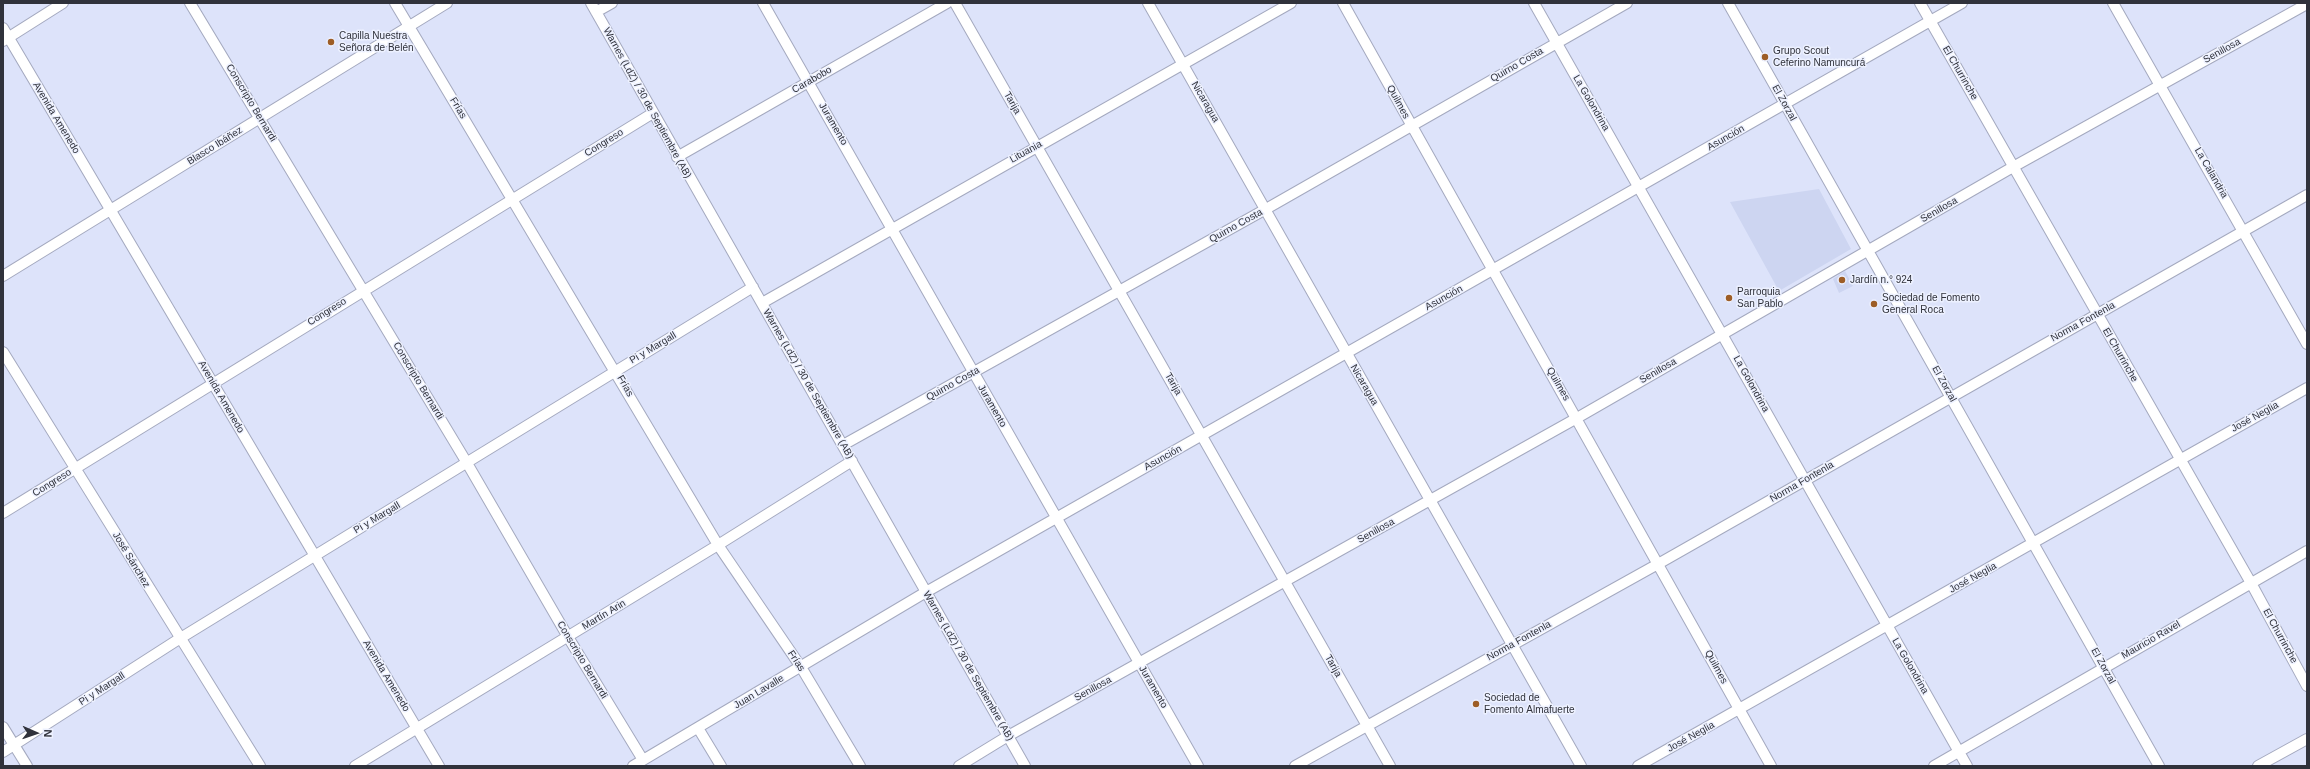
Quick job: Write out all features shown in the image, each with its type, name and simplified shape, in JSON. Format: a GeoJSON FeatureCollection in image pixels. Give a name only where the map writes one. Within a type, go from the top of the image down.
{"type":"FeatureCollection","features":[{"type":"Feature","properties":{"kind":"street"},"geometry":{"type":"LineString","coordinates":[[6,39],[63,3]]}},
{"type":"Feature","properties":{"kind":"street","name":"Conscripto Bernardi"},"geometry":{"type":"LineString","coordinates":[[190,3],[467,463],[568,637],[643,760]]}},
{"type":"Feature","properties":{"kind":"street","name":"Frías"},"geometry":{"type":"LineString","coordinates":[[395,3],[616,371],[718,545],[801,667],[860,766]]}},
{"type":"Feature","properties":{"kind":"street","name":"Blasco Ibáñez"},"geometry":{"type":"LineString","coordinates":[[3,276],[447,3]]}},
{"type":"Feature","properties":{"kind":"street"},"geometry":{"type":"LineString","coordinates":[[593,8],[612,3]]}},
{"type":"Feature","properties":{"kind":"street","name":"Juramento"},"geometry":{"type":"LineString","coordinates":[[763,3],[893,228],[973,373],[1198,766]]}},
{"type":"Feature","properties":{"kind":"street","name":"Carabobo"},"geometry":{"type":"LineString","coordinates":[[677,157],[948,3]]}},
{"type":"Feature","properties":{"kind":"street","name":"Tarija"},"geometry":{"type":"LineString","coordinates":[[955,3],[1390,766]]}},
{"type":"Feature","properties":{"kind":"street","name":"Nicaragua"},"geometry":{"type":"LineString","coordinates":[[1148,3],[1581,766]]}},
{"type":"Feature","properties":{"kind":"street","name":"Lituania"},"geometry":{"type":"LineString","coordinates":[[762,303],[1291,3]]}},
{"type":"Feature","properties":{"kind":"street","name":"Quilmes"},"geometry":{"type":"LineString","coordinates":[[1343,3],[1772,766]]}},
{"type":"Feature","properties":{"kind":"street","name":"La Golondrina"},"geometry":{"type":"LineString","coordinates":[[1534,3],[1967,766]]}},
{"type":"Feature","properties":{"kind":"street","name":"Quirno Costa"},"geometry":{"type":"LineString","coordinates":[[843,445],[1266,209],[1627,3]]}},
{"type":"Feature","properties":{"kind":"street","name":"El Zorzal"},"geometry":{"type":"LineString","coordinates":[[1728,3],[2159,766]]}},
{"type":"Feature","properties":{"kind":"street","name":"El Churrinche"},"geometry":{"type":"LineString","coordinates":[[1920,3],[2251,583],[2307,686]]}},
{"type":"Feature","properties":{"kind":"street","name":"Asunción"},"geometry":{"type":"LineString","coordinates":[[926,592],[1203,436],[1346,353],[1493,271],[1962,3]]}},
{"type":"Feature","properties":{"kind":"street","name":"La Calandria"},"geometry":{"type":"LineString","coordinates":[[2113,3],[2307,344]]}},
{"type":"Feature","properties":{"kind":"street","name":"Senillosa"},"geometry":{"type":"LineString","coordinates":[[959,766],[1008,736],[1140,664],[1577,418],[2013,167],[2307,4]]}},
{"type":"Feature","properties":{"kind":"street","name":"Warnes (LdZ) / 30 de Septiembre (AB)"},"geometry":{"type":"LineString","coordinates":[[593,8],[852,460],[1025,766]]}},
{"type":"Feature","properties":{"kind":"street","name":"Avenida Amenedo"},"geometry":{"type":"LineString","coordinates":[[3,28],[6,39],[111,210],[439,766]]}},
{"type":"Feature","properties":{"kind":"street","name":"Congreso"},"geometry":{"type":"LineString","coordinates":[[3,513],[362,290],[653,113]]}},
{"type":"Feature","properties":{"kind":"street","name":"Norma Fontenla"},"geometry":{"type":"LineString","coordinates":[[1295,766],[1658,564],[2307,195]]}},
{"type":"Feature","properties":{"kind":"street","name":"Pi y Margall"},"geometry":{"type":"LineString","coordinates":[[3,752],[179,639],[753,287]]}},
{"type":"Feature","properties":{"kind":"street","name":"José Sánchez"},"geometry":{"type":"LineString","coordinates":[[3,352],[76,468],[179,639],[260,766]]}},
{"type":"Feature","properties":{"kind":"street","name":"José Neglia"},"geometry":{"type":"LineString","coordinates":[[1638,766],[2034,544],[2307,388]]}},
{"type":"Feature","properties":{"kind":"street","name":"Martín Arin"},"geometry":{"type":"LineString","coordinates":[[355,766],[718,545],[852,460]]}},
{"type":"Feature","properties":{"kind":"street","name":"Mauricio Ravel"},"geometry":{"type":"LineString","coordinates":[[1934,766],[2307,551]]}},
{"type":"Feature","properties":{"kind":"street","name":"Juan Lavalle"},"geometry":{"type":"LineString","coordinates":[[633,766],[926,592]]}},
{"type":"Feature","properties":{"kind":"street"},"geometry":{"type":"LineString","coordinates":[[3,727],[27,766]]}},
{"type":"Feature","properties":{"kind":"street"},"geometry":{"type":"LineString","coordinates":[[698,728],[721,766]]}},
{"type":"Feature","properties":{"kind":"street"},"geometry":{"type":"LineString","coordinates":[[2258,766],[2307,739]]}},
{"type":"Feature","properties":{"kind":"shaded area"},"geometry":{"type":"Polygon","coordinates":[[[1819,189],[1851,249],[1779,291],[1730,202],[1819,189]]]}},
{"type":"Feature","properties":{"kind":"shaded area"},"geometry":{"type":"Polygon","coordinates":[[[1845,271],[1853,286],[1839,293],[1833,279],[1845,271]]]}},
{"type":"Feature","properties":{"kind":"place","name":"Capilla Nuestra Señora de Belén"},"geometry":{"type":"Point","coordinates":[331,42]}},
{"type":"Feature","properties":{"kind":"place","name":"Grupo Scout Ceferino Namuncurá"},"geometry":{"type":"Point","coordinates":[1765,57]}},
{"type":"Feature","properties":{"kind":"place","name":"Jardín n.° 924"},"geometry":{"type":"Point","coordinates":[1842,280]}},
{"type":"Feature","properties":{"kind":"place","name":"Parroquia San Pablo"},"geometry":{"type":"Point","coordinates":[1729,298]}},
{"type":"Feature","properties":{"kind":"place","name":"Sociedad de Fomento General Roca"},"geometry":{"type":"Point","coordinates":[1874,304]}},
{"type":"Feature","properties":{"kind":"place","name":"Sociedad de Fomento Almafuerte"},"geometry":{"type":"Point","coordinates":[1476,704]}}]}
